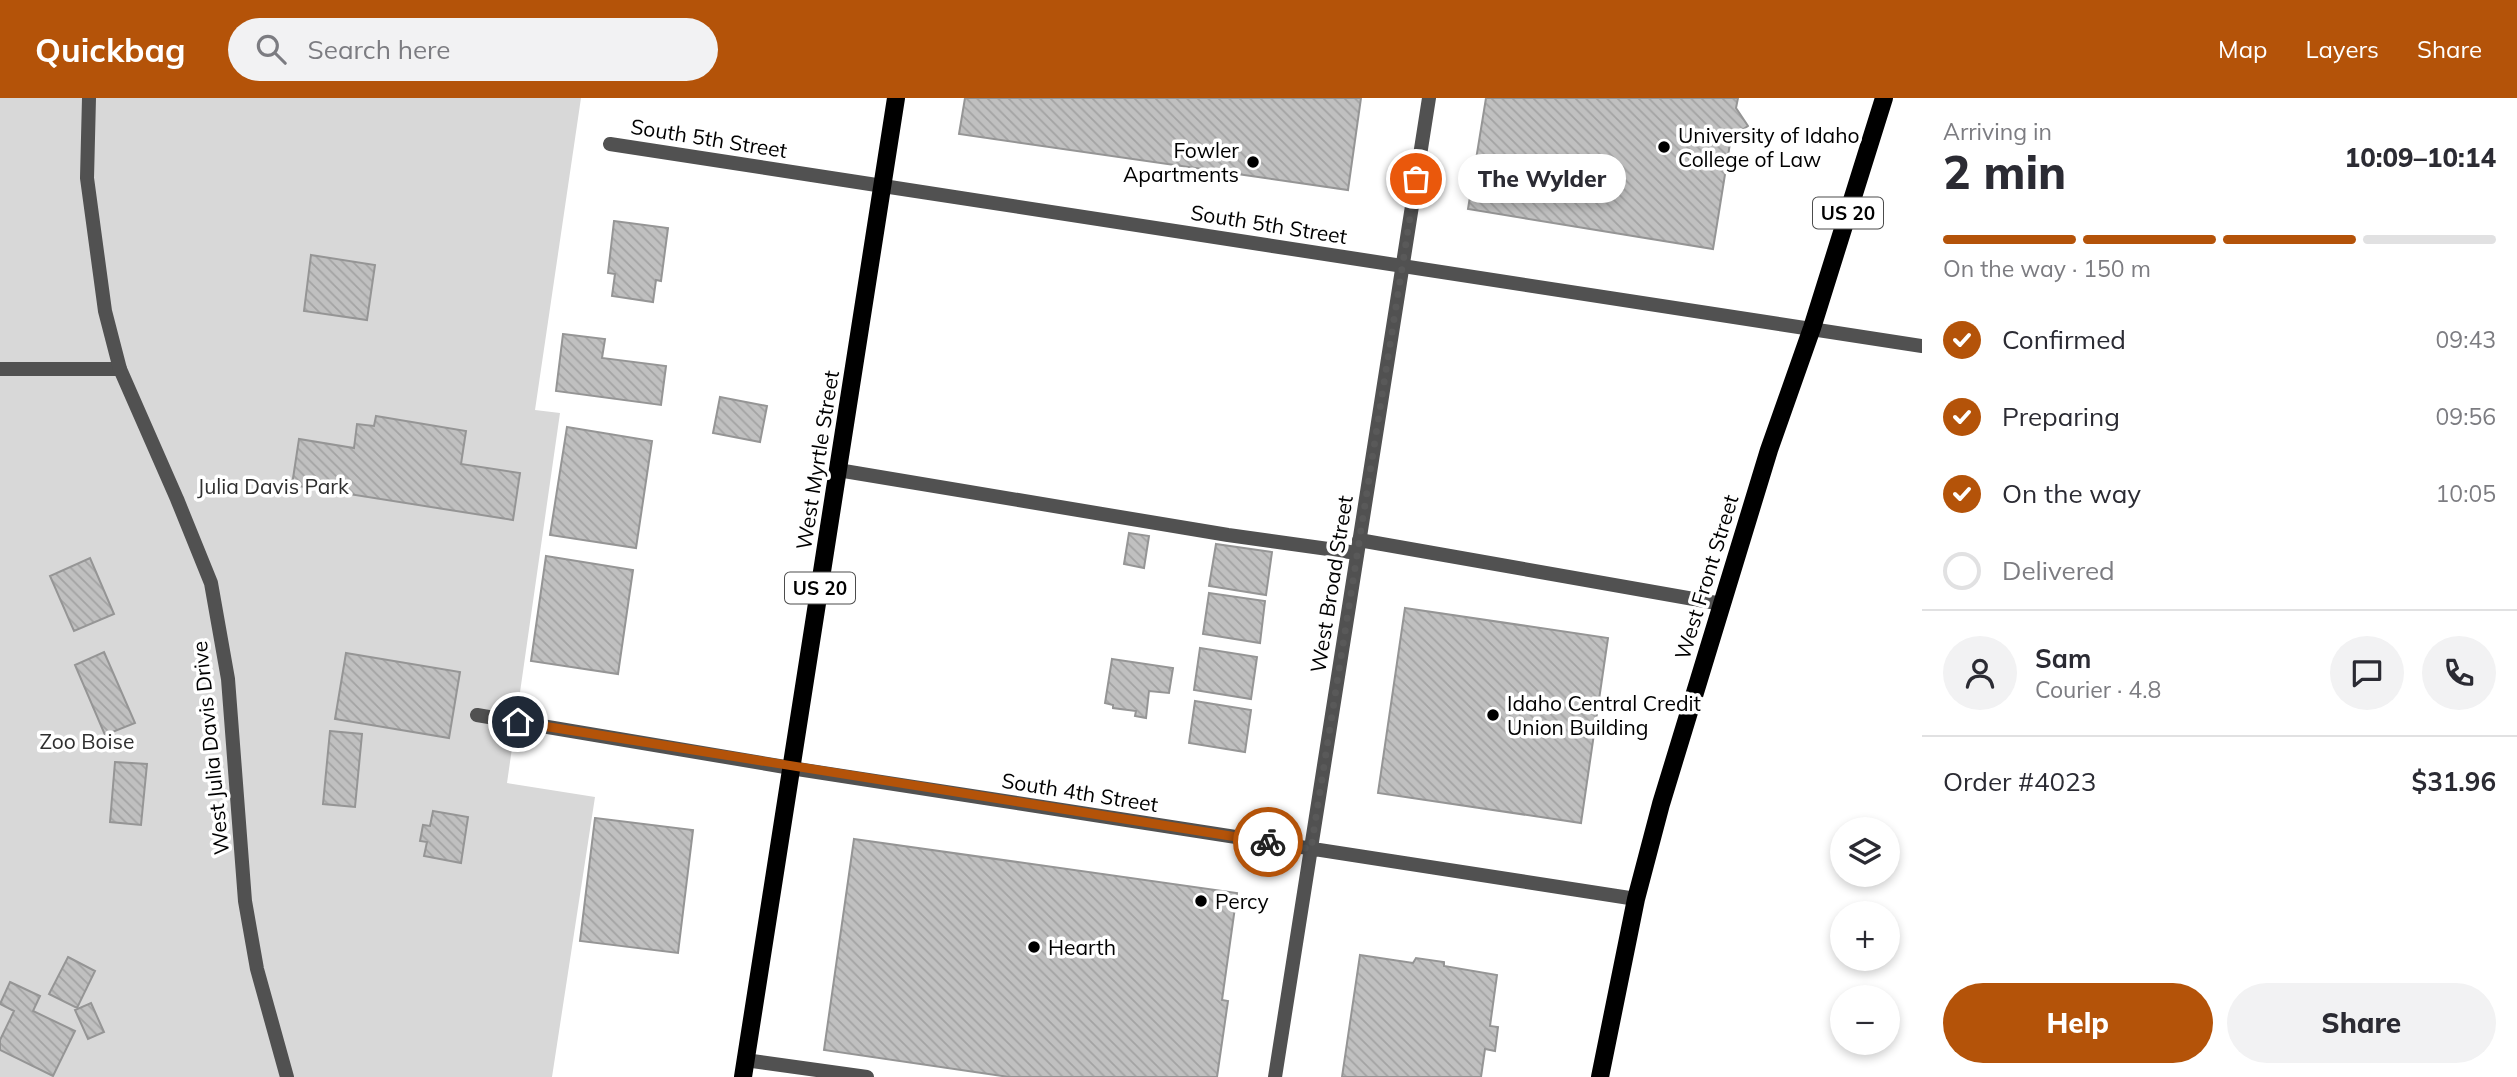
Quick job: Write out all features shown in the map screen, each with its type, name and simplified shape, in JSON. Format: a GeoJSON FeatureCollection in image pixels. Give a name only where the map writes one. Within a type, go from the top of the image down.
{"type":"FeatureCollection","features":[{"type":"Feature","properties":{"kind":"main road","name":"West Myrtle Street"},"geometry":{"type":"LineString","coordinates":[[744,1069],[896,98]]}},
{"type":"Feature","properties":{"kind":"main road","name":"West Front Street"},"geometry":{"type":"LineString","coordinates":[[1600,1077],[1636,899],[1661,804],[1769,450],[1812,328],[1884,98]]}},
{"type":"Feature","properties":{"kind":"street","name":"West Julia Davis Drive"},"geometry":{"type":"LineString","coordinates":[[89,98],[87,178],[105,311],[120,369],[211,583],[228,679],[245,901],[257,969],[285,1076]]}},
{"type":"Feature","properties":{"kind":"street","name":"West Broad Street"},"geometry":{"type":"LineString","coordinates":[[1275,1077],[1429,98]]}},
{"type":"Feature","properties":{"kind":"street","name":"South 5th Street"},"geometry":{"type":"LineString","coordinates":[[610,144],[1922,345]]}},
{"type":"Feature","properties":{"kind":"street"},"geometry":{"type":"LineString","coordinates":[[0,369],[120,369]]}},
{"type":"Feature","properties":{"kind":"street"},"geometry":{"type":"LineString","coordinates":[[838,470],[1228,535],[1358,547],[1722,604]]}},
{"type":"Feature","properties":{"kind":"street","name":"South 4th Street"},"geometry":{"type":"LineString","coordinates":[[477,715],[792,768],[1636,899]]}},
{"type":"Feature","properties":{"kind":"street"},"geometry":{"type":"LineString","coordinates":[[744,1069],[867,1077]]}},
{"type":"Feature","properties":{"kind":"green space","name":"Julia Davis Park"},"geometry":{"type":"Polygon","coordinates":[[[0,98],[581,98],[535,410],[560,413],[507,783],[595,797],[552,1077],[0,1077],[0,98]]]}},
{"type":"Feature","properties":{"kind":"building","name":"Fowler Apartments"},"geometry":{"type":"Polygon","coordinates":[[[965,98],[1361,98],[1348,190],[959,134],[965,98]]]}},
{"type":"Feature","properties":{"kind":"building"},"geometry":{"type":"Polygon","coordinates":[[[1486,98],[1738,98],[1736,108],[1748,126],[1731,137],[1713,249],[1468,209],[1486,98]]]}},
{"type":"Feature","properties":{"kind":"building"},"geometry":{"type":"Polygon","coordinates":[[[614,221],[668,228],[661,281],[656,280],[653,302],[612,296],[615,274],[608,273],[614,221]]]}},
{"type":"Feature","properties":{"kind":"building"},"geometry":{"type":"Polygon","coordinates":[[[311,255],[375,265],[367,320],[304,311],[311,255]]]}},
{"type":"Feature","properties":{"kind":"building"},"geometry":{"type":"Polygon","coordinates":[[[563,334],[605,339],[602,358],[666,366],[661,405],[556,391],[563,334]]]}},
{"type":"Feature","properties":{"kind":"building"},"geometry":{"type":"Polygon","coordinates":[[[720,397],[767,406],[760,442],[713,433],[720,397]]]}},
{"type":"Feature","properties":{"kind":"building"},"geometry":{"type":"Polygon","coordinates":[[[376,416],[466,431],[461,464],[520,473],[513,520],[292,485],[299,439],[354,448],[357,424],[374,426],[376,416]]]}},
{"type":"Feature","properties":{"kind":"building"},"geometry":{"type":"Polygon","coordinates":[[[567,427],[652,441],[636,548],[550,535],[567,427]]]}},
{"type":"Feature","properties":{"kind":"building"},"geometry":{"type":"Polygon","coordinates":[[[1129,533],[1149,536],[1144,568],[1124,564],[1129,533]]]}},
{"type":"Feature","properties":{"kind":"building"},"geometry":{"type":"Polygon","coordinates":[[[1216,544],[1272,552],[1266,595],[1209,586],[1216,544]]]}},
{"type":"Feature","properties":{"kind":"building"},"geometry":{"type":"Polygon","coordinates":[[[546,556],[633,570],[618,674],[531,661],[546,556]]]}},
{"type":"Feature","properties":{"kind":"building"},"geometry":{"type":"Polygon","coordinates":[[[90,558],[114,614],[74,631],[50,576],[90,558]]]}},
{"type":"Feature","properties":{"kind":"building"},"geometry":{"type":"Polygon","coordinates":[[[1209,593],[1265,601],[1260,643],[1203,634],[1209,593]]]}},
{"type":"Feature","properties":{"kind":"building","name":"Idaho Central Credit Union Building"},"geometry":{"type":"Polygon","coordinates":[[[1405,608],[1608,638],[1581,823],[1378,793],[1405,608]]]}},
{"type":"Feature","properties":{"kind":"building"},"geometry":{"type":"Polygon","coordinates":[[[1200,648],[1257,657],[1251,699],[1194,690],[1200,648]]]}},
{"type":"Feature","properties":{"kind":"building"},"geometry":{"type":"Polygon","coordinates":[[[104,652],[135,723],[105,735],[75,665],[104,652]]]}},
{"type":"Feature","properties":{"kind":"building"},"geometry":{"type":"Polygon","coordinates":[[[346,653],[460,672],[449,738],[335,719],[346,653]]]}},
{"type":"Feature","properties":{"kind":"building"},"geometry":{"type":"Polygon","coordinates":[[[1112,659],[1173,668],[1169,693],[1149,691],[1146,718],[1135,716],[1136,711],[1113,708],[1113,705],[1105,703],[1112,659]]]}},
{"type":"Feature","properties":{"kind":"building"},"geometry":{"type":"Polygon","coordinates":[[[1195,701],[1251,710],[1245,752],[1189,743],[1195,701]]]}},
{"type":"Feature","properties":{"kind":"building"},"geometry":{"type":"Polygon","coordinates":[[[330,731],[362,734],[355,807],[323,804],[330,731]]]}},
{"type":"Feature","properties":{"kind":"building"},"geometry":{"type":"Polygon","coordinates":[[[115,762],[147,764],[141,825],[110,822],[115,762]]]}},
{"type":"Feature","properties":{"kind":"building"},"geometry":{"type":"Polygon","coordinates":[[[433,811],[468,817],[461,863],[424,856],[427,842],[420,841],[423,825],[430,826],[433,811]]]}},
{"type":"Feature","properties":{"kind":"building"},"geometry":{"type":"Polygon","coordinates":[[[595,818],[693,830],[678,953],[580,941],[595,818]]]}},
{"type":"Feature","properties":{"kind":"building","name":"Hearth"},"geometry":{"type":"Polygon","coordinates":[[[854,839],[1237,893],[1222,1000],[1228,1001],[1217,1077],[1009,1077],[824,1050],[854,839]]]}},
{"type":"Feature","properties":{"kind":"building"},"geometry":{"type":"Polygon","coordinates":[[[1360,955],[1413,963],[1416,958],[1444,962],[1444,966],[1497,975],[1490,1026],[1498,1027],[1495,1051],[1485,1049],[1481,1077],[1342,1077],[1360,955]]]}},
{"type":"Feature","properties":{"kind":"building"},"geometry":{"type":"Polygon","coordinates":[[[68,957],[95,971],[77,1008],[49,994],[68,957]]]}},
{"type":"Feature","properties":{"kind":"building"},"geometry":{"type":"Polygon","coordinates":[[[10,982],[40,996],[33,1011],[75,1031],[53,1076],[0,1050],[0,1040],[14,1011],[0,1004],[10,982]]]}},
{"type":"Feature","properties":{"kind":"building"},"geometry":{"type":"Polygon","coordinates":[[[91,1003],[104,1032],[88,1039],[75,1010],[91,1003]]]}},
{"type":"Feature","properties":{"kind":"way so far"},"geometry":{"type":"LineString","coordinates":[[1268,842],[1311,849],[1416,179]]}},
{"type":"Feature","properties":{"kind":"place","name":"University of Idaho College of Law"},"geometry":{"type":"Point","coordinates":[1664,147]}},
{"type":"Feature","properties":{"kind":"place","name":"Fowler Apartments"},"geometry":{"type":"Point","coordinates":[1253,162]}},
{"type":"Feature","properties":{"kind":"place","name":"The Wylder"},"geometry":{"type":"Point","coordinates":[1416,179]}},
{"type":"Feature","properties":{"kind":"place","name":"Idaho Central Credit Union Building"},"geometry":{"type":"Point","coordinates":[1493,715]}},
{"type":"Feature","properties":{"kind":"place","name":"Percy"},"geometry":{"type":"Point","coordinates":[1201,901]}},
{"type":"Feature","properties":{"kind":"place","name":"Hearth"},"geometry":{"type":"Point","coordinates":[1034,947]}},
{"type":"Feature","properties":{"kind":"route"},"geometry":{"type":"LineString","coordinates":[[518,722],[792,768],[1268,842]]}},
{"type":"Feature","properties":{"kind":"park label","name":"Zoo Boise"},"geometry":{"type":"Point","coordinates":[87,741]}}]}
